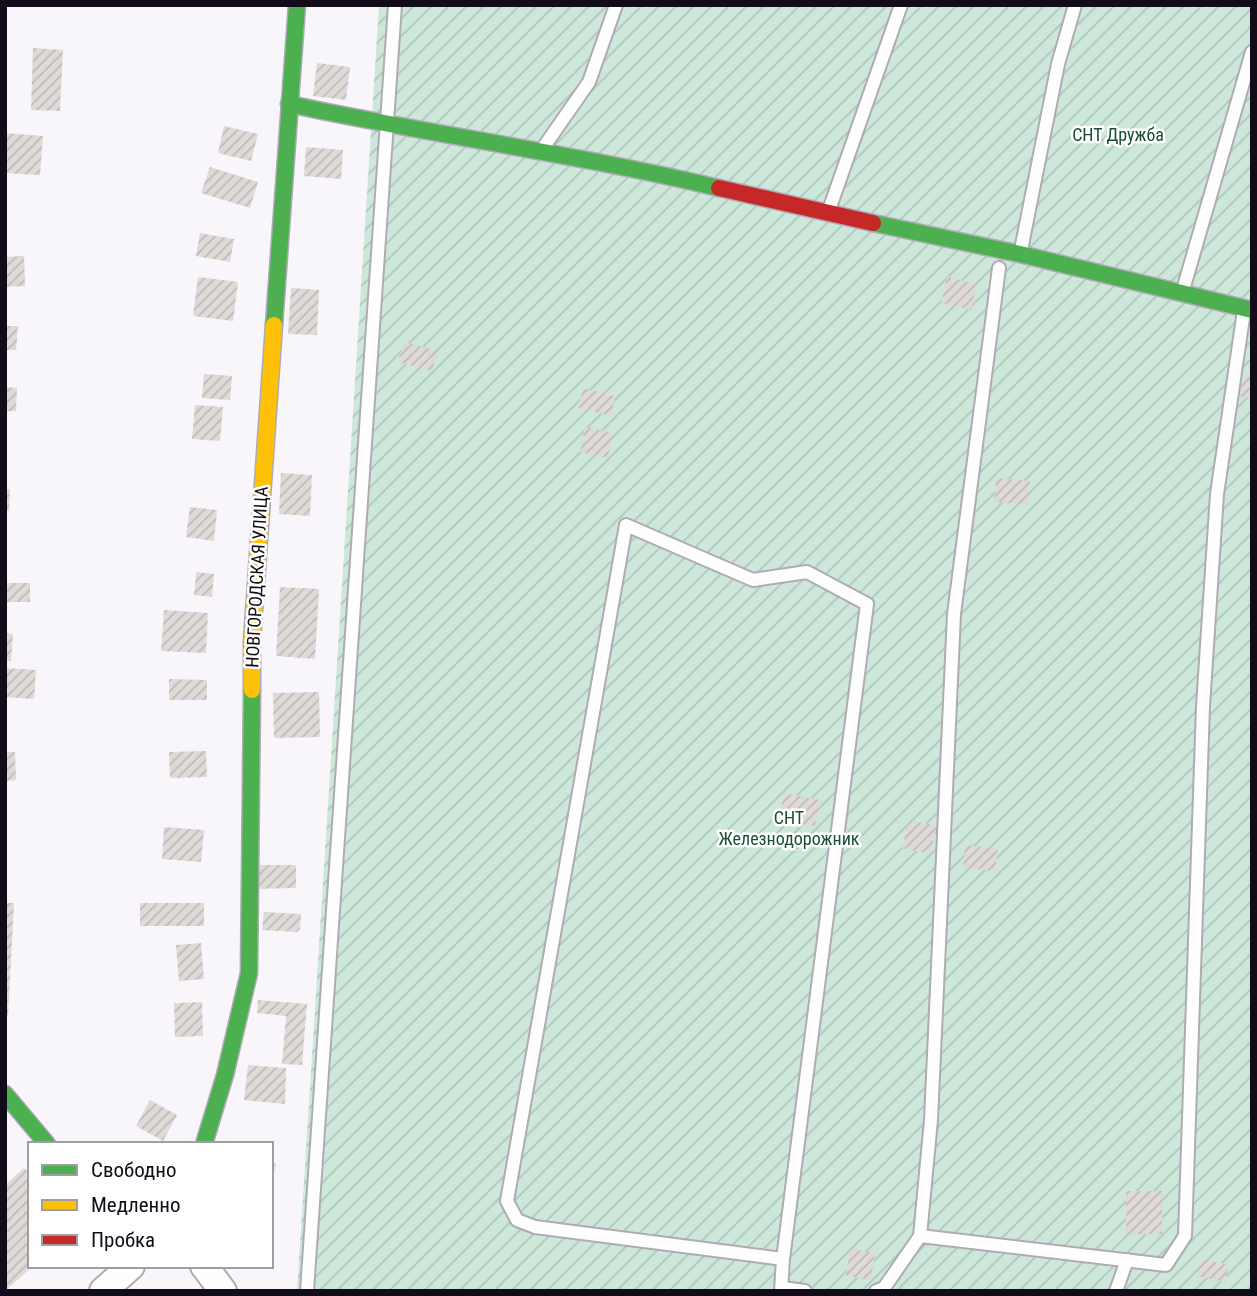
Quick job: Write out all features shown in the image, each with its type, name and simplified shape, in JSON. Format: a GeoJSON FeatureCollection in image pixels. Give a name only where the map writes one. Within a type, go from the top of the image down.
{"type":"FeatureCollection","features":[{"type":"Feature","properties":{"kind":"street","name":"НОВГОРОДСКАЯ УЛИЦА"},"geometry":{"type":"LineString","coordinates":[[205,1142],[225,1075],[249,973],[252,641],[297,5]]}},
{"type":"Feature","properties":{"kind":"street"},"geometry":{"type":"LineString","coordinates":[[289,104],[386,125],[669,176],[828,214],[1020,254],[1248,309]]}},
{"type":"Feature","properties":{"kind":"street"},"geometry":{"type":"LineString","coordinates":[[5,1094],[45,1142]]}},
{"type":"Feature","properties":{"kind":"street"},"geometry":{"type":"LineString","coordinates":[[103,1291],[129,1268]]}},
{"type":"Feature","properties":{"kind":"street"},"geometry":{"type":"LineString","coordinates":[[206,1268],[223,1291]]}},
{"type":"Feature","properties":{"kind":"lane"},"geometry":{"type":"LineString","coordinates":[[307,1291],[395,5]]}},
{"type":"Feature","properties":{"kind":"lane"},"geometry":{"type":"LineString","coordinates":[[541,151],[589,82],[616,5]]}},
{"type":"Feature","properties":{"kind":"lane"},"geometry":{"type":"LineString","coordinates":[[828,214],[901,5]]}},
{"type":"Feature","properties":{"kind":"lane"},"geometry":{"type":"LineString","coordinates":[[1020,254],[1058,64],[1075,5]]}},
{"type":"Feature","properties":{"kind":"lane"},"geometry":{"type":"LineString","coordinates":[[1182,294],[1252,52]]}},
{"type":"Feature","properties":{"kind":"lane"},"geometry":{"type":"LineString","coordinates":[[876,1291],[884,1288],[920,1236],[930,1120],[954,614],[999,268]]}},
{"type":"Feature","properties":{"kind":"lane"},"geometry":{"type":"LineString","coordinates":[[920,1236],[1166,1265],[1185,1236],[1203,706],[1217,494],[1248,309]]}},
{"type":"Feature","properties":{"kind":"lane"},"geometry":{"type":"LineString","coordinates":[[783,1259],[535,1227],[517,1220],[507,1201],[626,525],[753,580],[807,572],[867,604],[783,1259],[781,1290],[805,1291]]}},
{"type":"Feature","properties":{"kind":"lane"},"geometry":{"type":"LineString","coordinates":[[1116,1291],[1126,1260]]}},
{"type":"Feature","properties":{"kind":"green space","name":"СНТ Железнодорожник"},"geometry":{"type":"Polygon","coordinates":[[[379,5],[1252,5],[1252,1291],[297,1291],[379,5]]]}},
{"type":"Feature","properties":{"kind":"building"},"geometry":{"type":"Polygon","coordinates":[[[33,48],[63,50],[60,111],[31,110],[33,48]]]}},
{"type":"Feature","properties":{"kind":"building"},"geometry":{"type":"Polygon","coordinates":[[[317,63],[350,67],[346,100],[313,96],[317,63]]]}},
{"type":"Feature","properties":{"kind":"building"},"geometry":{"type":"Polygon","coordinates":[[[224,126],[258,134],[251,161],[218,153],[224,126]]]}},
{"type":"Feature","properties":{"kind":"building"},"geometry":{"type":"Polygon","coordinates":[[[5,133],[43,136],[40,175],[5,173],[5,133]]]}},
{"type":"Feature","properties":{"kind":"building"},"geometry":{"type":"Polygon","coordinates":[[[306,147],[343,150],[341,179],[304,176],[306,147]]]}},
{"type":"Feature","properties":{"kind":"building"},"geometry":{"type":"Polygon","coordinates":[[[210,167],[258,182],[250,208],[201,193],[210,167]]]}},
{"type":"Feature","properties":{"kind":"building"},"geometry":{"type":"Polygon","coordinates":[[[200,233],[234,239],[230,262],[196,256],[200,233]]]}},
{"type":"Feature","properties":{"kind":"building"},"geometry":{"type":"Polygon","coordinates":[[[24,256],[25,286],[5,287],[5,257],[24,256]]]}},
{"type":"Feature","properties":{"kind":"building"},"geometry":{"type":"Polygon","coordinates":[[[198,277],[238,282],[233,321],[193,316],[198,277]]]}},
{"type":"Feature","properties":{"kind":"building"},"geometry":{"type":"Polygon","coordinates":[[[947,277],[977,284],[971,310],[941,303],[947,277]]]}},
{"type":"Feature","properties":{"kind":"building"},"geometry":{"type":"Polygon","coordinates":[[[291,288],[319,290],[317,335],[288,334],[291,288]]]}},
{"type":"Feature","properties":{"kind":"building"},"geometry":{"type":"Polygon","coordinates":[[[5,326],[18,326],[16,350],[5,350],[5,326]]]}},
{"type":"Feature","properties":{"kind":"building"},"geometry":{"type":"Polygon","coordinates":[[[404,342],[438,351],[432,371],[398,362],[404,342]]]}},
{"type":"Feature","properties":{"kind":"building"},"geometry":{"type":"Polygon","coordinates":[[[204,374],[232,376],[230,400],[202,398],[204,374]]]}},
{"type":"Feature","properties":{"kind":"building"},"geometry":{"type":"Polygon","coordinates":[[[1245,375],[1252,377],[1252,399],[1239,396],[1245,375]]]}},
{"type":"Feature","properties":{"kind":"building"},"geometry":{"type":"Polygon","coordinates":[[[5,387],[17,388],[16,411],[5,411],[5,387]]]}},
{"type":"Feature","properties":{"kind":"building"},"geometry":{"type":"Polygon","coordinates":[[[583,388],[615,396],[611,416],[578,408],[583,388]]]}},
{"type":"Feature","properties":{"kind":"building"},"geometry":{"type":"Polygon","coordinates":[[[195,405],[223,407],[220,441],[192,439],[195,405]]]}},
{"type":"Feature","properties":{"kind":"building"},"geometry":{"type":"Polygon","coordinates":[[[585,427],[613,433],[608,458],[580,452],[585,427]]]}},
{"type":"Feature","properties":{"kind":"building"},"geometry":{"type":"Polygon","coordinates":[[[281,473],[312,475],[310,516],[279,514],[281,473]]]}},
{"type":"Feature","properties":{"kind":"building"},"geometry":{"type":"Polygon","coordinates":[[[996,478],[1030,481],[1028,505],[994,502],[996,478]]]}},
{"type":"Feature","properties":{"kind":"building"},"geometry":{"type":"Polygon","coordinates":[[[5,489],[10,489],[9,511],[5,511],[5,489]]]}},
{"type":"Feature","properties":{"kind":"building"},"geometry":{"type":"Polygon","coordinates":[[[190,507],[217,510],[214,541],[186,537],[190,507]]]}},
{"type":"Feature","properties":{"kind":"building"},"geometry":{"type":"Polygon","coordinates":[[[196,572],[214,574],[212,597],[194,595],[196,572]]]}},
{"type":"Feature","properties":{"kind":"building"},"geometry":{"type":"Polygon","coordinates":[[[5,583],[30,583],[30,602],[5,602],[5,583]]]}},
{"type":"Feature","properties":{"kind":"building"},"geometry":{"type":"Polygon","coordinates":[[[280,587],[319,589],[315,659],[276,656],[280,587]]]}},
{"type":"Feature","properties":{"kind":"building"},"geometry":{"type":"Polygon","coordinates":[[[164,610],[208,613],[206,653],[161,651],[164,610]]]}},
{"type":"Feature","properties":{"kind":"building"},"geometry":{"type":"Polygon","coordinates":[[[5,633],[13,634],[11,661],[5,661],[5,633]]]}},
{"type":"Feature","properties":{"kind":"building"},"geometry":{"type":"Polygon","coordinates":[[[5,668],[36,670],[34,699],[5,697],[5,668]]]}},
{"type":"Feature","properties":{"kind":"building"},"geometry":{"type":"Polygon","coordinates":[[[169,679],[207,680],[207,700],[169,700],[169,679]]]}},
{"type":"Feature","properties":{"kind":"building"},"geometry":{"type":"Polygon","coordinates":[[[319,692],[320,737],[274,738],[273,693],[319,692]]]}},
{"type":"Feature","properties":{"kind":"building"},"geometry":{"type":"Polygon","coordinates":[[[206,751],[207,777],[170,778],[169,752],[206,751]]]}},
{"type":"Feature","properties":{"kind":"building"},"geometry":{"type":"Polygon","coordinates":[[[5,752],[15,752],[16,780],[5,781],[5,752]]]}},
{"type":"Feature","properties":{"kind":"building"},"geometry":{"type":"Polygon","coordinates":[[[784,793],[820,800],[815,826],[779,819],[784,793]]]}},
{"type":"Feature","properties":{"kind":"building"},"geometry":{"type":"Polygon","coordinates":[[[909,820],[937,826],[930,854],[902,848],[909,820]]]}},
{"type":"Feature","properties":{"kind":"building"},"geometry":{"type":"Polygon","coordinates":[[[164,827],[204,830],[201,862],[162,859],[164,827]]]}},
{"type":"Feature","properties":{"kind":"building"},"geometry":{"type":"Polygon","coordinates":[[[965,845],[998,848],[995,871],[963,868],[965,845]]]}},
{"type":"Feature","properties":{"kind":"building"},"geometry":{"type":"Polygon","coordinates":[[[254,865],[296,865],[296,888],[254,889],[254,865]]]}},
{"type":"Feature","properties":{"kind":"building"},"geometry":{"type":"Polygon","coordinates":[[[5,903],[14,903],[8,1016],[5,1016],[5,903]]]}},
{"type":"Feature","properties":{"kind":"building"},"geometry":{"type":"Polygon","coordinates":[[[140,903],[204,903],[204,926],[140,926],[140,903]]]}},
{"type":"Feature","properties":{"kind":"building"},"geometry":{"type":"Polygon","coordinates":[[[264,912],[301,914],[300,929],[297,932],[262,930],[264,912]]]}},
{"type":"Feature","properties":{"kind":"building"},"geometry":{"type":"Polygon","coordinates":[[[201,943],[204,979],[179,981],[176,945],[201,943]]]}},
{"type":"Feature","properties":{"kind":"building"},"geometry":{"type":"Polygon","coordinates":[[[258,1000],[307,1004],[302,1065],[282,1064],[286,1016],[257,1013],[258,1000]]]}},
{"type":"Feature","properties":{"kind":"building"},"geometry":{"type":"Polygon","coordinates":[[[202,1002],[203,1036],[175,1037],[174,1003],[202,1002]]]}},
{"type":"Feature","properties":{"kind":"building"},"geometry":{"type":"Polygon","coordinates":[[[248,1065],[286,1068],[285,1104],[244,1100],[248,1065]]]}},
{"type":"Feature","properties":{"kind":"building"},"geometry":{"type":"Polygon","coordinates":[[[150,1100],[177,1115],[163,1141],[136,1126],[150,1100]]]}},
{"type":"Feature","properties":{"kind":"building"},"geometry":{"type":"Polygon","coordinates":[[[24,1168],[28,1172],[28,1268],[31,1268],[5,1291],[5,1185],[24,1168]]]}},
{"type":"Feature","properties":{"kind":"building"},"geometry":{"type":"Polygon","coordinates":[[[1126,1191],[1162,1191],[1162,1234],[1126,1234],[1126,1191]]]}},
{"type":"Feature","properties":{"kind":"building"},"geometry":{"type":"Polygon","coordinates":[[[850,1249],[875,1253],[871,1280],[846,1276],[850,1249]]]}},
{"type":"Feature","properties":{"kind":"building"},"geometry":{"type":"Polygon","coordinates":[[[1201,1259],[1229,1265],[1225,1282],[1197,1276],[1201,1259]]]}},
{"type":"Feature","properties":{"kind":"traffic: fast"},"geometry":{"type":"LineString","coordinates":[[274,325],[297,5]]}},
{"type":"Feature","properties":{"kind":"traffic: fast"},"geometry":{"type":"LineString","coordinates":[[289,104],[719,188]]}},
{"type":"Feature","properties":{"kind":"traffic: fast"},"geometry":{"type":"LineString","coordinates":[[873,223],[1020,254],[1252,310]]}},
{"type":"Feature","properties":{"kind":"traffic: fast"},"geometry":{"type":"LineString","coordinates":[[205,1142],[225,1075],[249,973],[252,690]]}},
{"type":"Feature","properties":{"kind":"traffic: fast"},"geometry":{"type":"LineString","coordinates":[[5,1094],[45,1142]]}},
{"type":"Feature","properties":{"kind":"traffic: slow"},"geometry":{"type":"LineString","coordinates":[[252,690],[252,641],[274,325]]}},
{"type":"Feature","properties":{"kind":"traffic: jam"},"geometry":{"type":"LineString","coordinates":[[719,188],[873,223]]}},
{"type":"Feature","properties":{"kind":"park label","name":"СНТ Дружба"},"geometry":{"type":"Point","coordinates":[1118,135]}}]}
